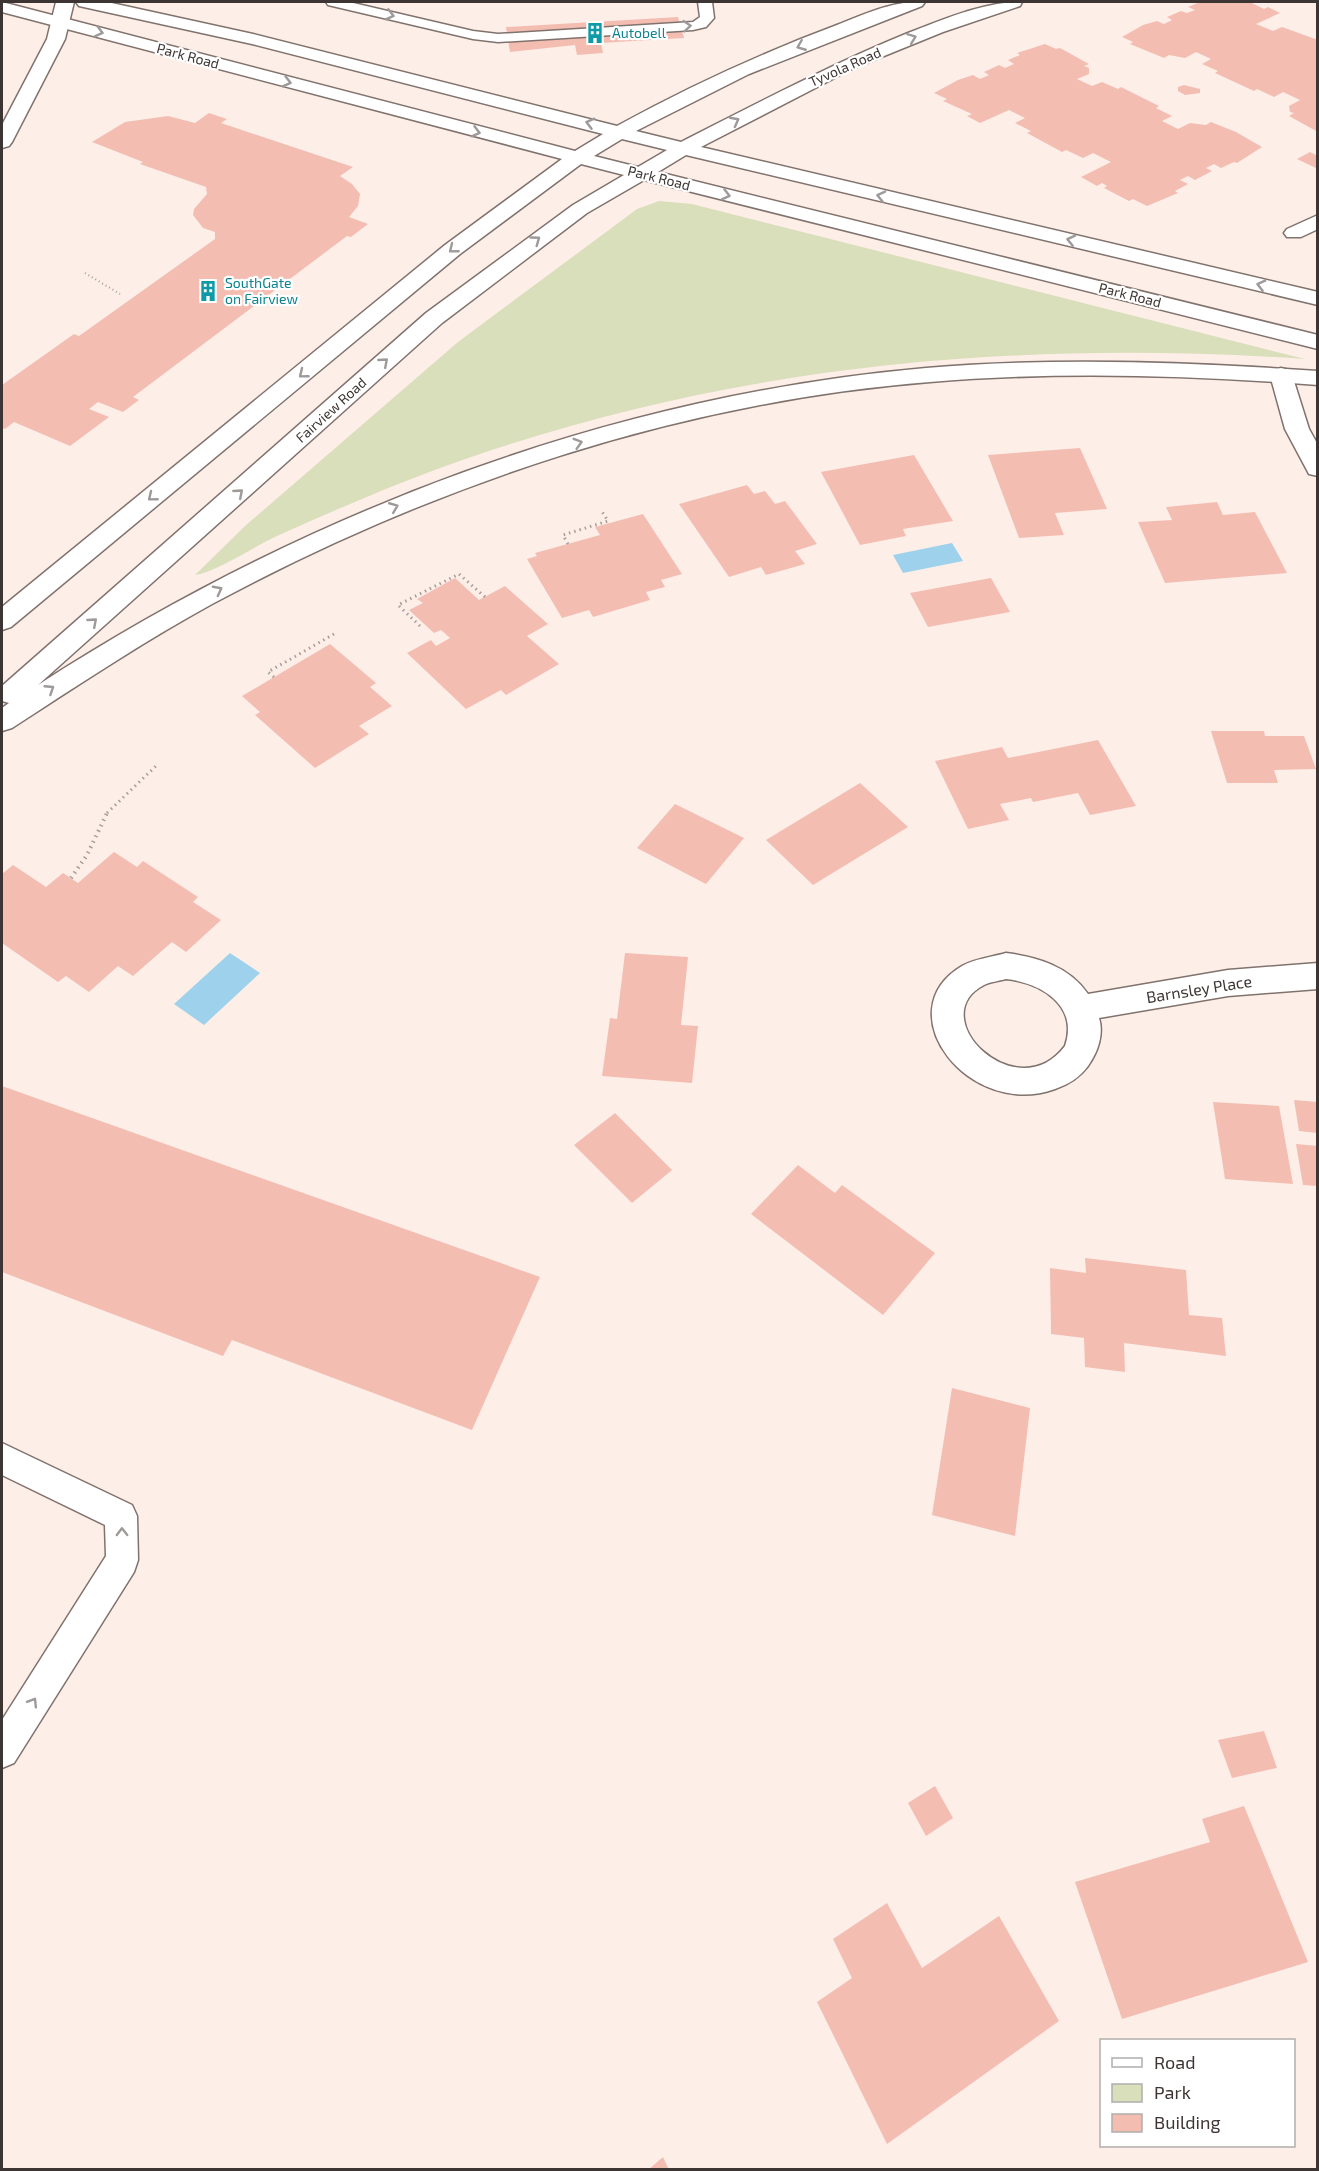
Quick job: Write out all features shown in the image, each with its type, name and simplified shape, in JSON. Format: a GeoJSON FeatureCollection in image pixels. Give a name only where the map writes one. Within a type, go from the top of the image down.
{"type":"FeatureCollection","features":[{"type":"Feature","properties":{"kind":"main road"},"geometry":{"type":"LineString","coordinates":[[2,142],[54,43],[62,22],[65,2]]}},
{"type":"Feature","properties":{"kind":"main road","name":"Park Road"},"geometry":{"type":"LineString","coordinates":[[85,2],[253,39],[684,148],[1317,299]]}},
{"type":"Feature","properties":{"kind":"main road"},"geometry":{"type":"LineString","coordinates":[[2,621],[469,237],[578,158],[621,131],[772,58],[916,2]]}},
{"type":"Feature","properties":{"kind":"main road","name":"Tyvola Road"},"geometry":{"type":"LineString","coordinates":[[684,148],[846,65],[937,28],[1014,2]]}},
{"type":"Feature","properties":{"kind":"main road","name":"Park Road"},"geometry":{"type":"LineString","coordinates":[[2,7],[578,158],[1317,342]]}},
{"type":"Feature","properties":{"kind":"main road","name":"Fairview Road"},"geometry":{"type":"LineString","coordinates":[[2,701],[443,311],[542,236],[639,173],[684,148]]}},
{"type":"Feature","properties":{"kind":"main road"},"geometry":{"type":"LineString","coordinates":[[1294,233],[1317,221]]}},
{"type":"Feature","properties":{"kind":"main road"},"geometry":{"type":"LineString","coordinates":[[2,721],[115,648],[214,592],[328,535],[464,481],[557,449],[647,423],[822,387],[988,372],[1105,368],[1194,369],[1317,378]]}},
{"type":"Feature","properties":{"kind":"main road"},"geometry":{"type":"LineString","coordinates":[[1281,375],[1297,429],[1317,469]]}},
{"type":"Feature","properties":{"kind":"main road","name":"Barnsley Place"},"geometry":{"type":"LineString","coordinates":[[1080,1008],[1228,983],[1317,976]]}},
{"type":"Feature","properties":{"kind":"lane"},"geometry":{"type":"LineString","coordinates":[[333,2],[473,35],[498,38],[693,26],[701,24],[707,18],[705,2]]}},
{"type":"Feature","properties":{"kind":"lane"},"geometry":{"type":"LineString","coordinates":[[2,1459],[121,1516],[122,1560],[2,1751]]}},
{"type":"Feature","properties":{"kind":"path"},"geometry":{"type":"LineString","coordinates":[[85,273],[120,294]]}},
{"type":"Feature","properties":{"kind":"path"},"geometry":{"type":"LineString","coordinates":[[568,544],[562,535],[608,522],[601,510]]}},
{"type":"Feature","properties":{"kind":"path"},"geometry":{"type":"LineString","coordinates":[[420,626],[398,605],[459,574],[485,597]]}},
{"type":"Feature","properties":{"kind":"path"},"geometry":{"type":"LineString","coordinates":[[274,677],[268,672],[334,634]]}},
{"type":"Feature","properties":{"kind":"path"},"geometry":{"type":"LineString","coordinates":[[71,878],[87,855],[107,812],[158,764]]}},
{"type":"Feature","properties":{"kind":"green space"},"geometry":{"type":"Polygon","coordinates":[[[659,201],[692,204],[1305,359],[1199,354],[1095,353],[991,357],[888,365],[785,379],[683,398],[581,423],[454,463],[327,514],[277,536],[214,569],[195,575],[245,526],[458,342],[637,209],[659,201]]]}},
{"type":"Feature","properties":{"kind":"water"},"geometry":{"type":"Polygon","coordinates":[[[952,543],[963,561],[903,573],[893,555],[952,543]]]}},
{"type":"Feature","properties":{"kind":"water"},"geometry":{"type":"Polygon","coordinates":[[[230,953],[260,973],[204,1025],[174,1004],[230,953]]]}},
{"type":"Feature","properties":{"kind":"building"},"geometry":{"type":"Polygon","coordinates":[[[1200,2],[1250,2],[1264,9],[1268,7],[1280,13],[1256,24],[1273,31],[1282,27],[1318,40],[1318,132],[1289,116],[1294,113],[1290,112],[1289,106],[1300,100],[1283,92],[1274,97],[1257,89],[1254,91],[1215,73],[1218,71],[1202,64],[1211,59],[1196,52],[1185,58],[1169,55],[1164,58],[1130,44],[1133,42],[1122,37],[1143,25],[1157,21],[1164,24],[1172,20],[1167,17],[1181,11],[1187,13],[1195,10],[1188,7],[1200,2]]]}},
{"type":"Feature","properties":{"kind":"building","name":"Autobell"},"geometry":{"type":"Polygon","coordinates":[[[678,17],[684,38],[601,43],[603,53],[577,55],[575,45],[510,52],[506,27],[678,17]]]}},
{"type":"Feature","properties":{"kind":"building"},"geometry":{"type":"Polygon","coordinates":[[[1045,44],[1056,49],[1060,48],[1089,64],[1084,66],[1089,68],[1089,74],[1077,79],[1092,86],[1102,82],[1118,89],[1121,87],[1159,106],[1156,108],[1172,116],[1162,121],[1178,129],[1190,123],[1206,125],[1211,122],[1236,132],[1262,147],[1237,163],[1234,162],[1221,168],[1214,164],[1206,168],[1212,171],[1195,180],[1188,176],[1180,180],[1188,184],[1175,191],[1178,193],[1147,206],[1133,199],[1129,201],[1104,188],[1107,186],[1102,183],[1097,186],[1081,177],[1111,162],[1093,153],[1083,158],[1066,150],[1062,152],[1027,133],[1031,131],[1015,123],[1025,118],[1009,110],[980,123],[967,116],[972,114],[943,101],[947,99],[934,93],[973,75],[980,79],[989,75],[984,72],[999,65],[1005,68],[1014,64],[1008,60],[1020,55],[1017,53],[1045,44]]]}},
{"type":"Feature","properties":{"kind":"building"},"geometry":{"type":"Polygon","coordinates":[[[1184,85],[1200,89],[1200,93],[1185,95],[1178,91],[1178,87],[1184,85]]]}},
{"type":"Feature","properties":{"kind":"building","name":"SouthGate on Fairview"},"geometry":{"type":"Polygon","coordinates":[[[209,113],[227,119],[221,123],[353,167],[340,176],[352,184],[360,194],[358,206],[349,217],[368,224],[351,237],[347,236],[133,397],[139,400],[123,412],[98,402],[89,409],[109,417],[70,446],[14,422],[5,429],[2,428],[2,385],[74,334],[79,336],[215,239],[215,232],[203,228],[193,215],[194,209],[207,194],[206,187],[140,164],[143,162],[92,142],[125,122],[168,116],[195,123],[209,113]]]}},
{"type":"Feature","properties":{"kind":"building"},"geometry":{"type":"Polygon","coordinates":[[[1310,152],[1318,156],[1318,169],[1297,159],[1310,152]]]}},
{"type":"Feature","properties":{"kind":"building"},"geometry":{"type":"Polygon","coordinates":[[[1080,448],[1107,509],[1055,513],[1064,535],[1019,538],[988,455],[1080,448]]]}},
{"type":"Feature","properties":{"kind":"building"},"geometry":{"type":"Polygon","coordinates":[[[914,455],[953,521],[903,529],[906,536],[860,545],[821,472],[914,455]]]}},
{"type":"Feature","properties":{"kind":"building"},"geometry":{"type":"Polygon","coordinates":[[[747,485],[754,494],[765,491],[775,504],[785,501],[817,544],[795,551],[805,564],[766,575],[761,567],[729,577],[679,504],[747,485]]]}},
{"type":"Feature","properties":{"kind":"building"},"geometry":{"type":"Polygon","coordinates":[[[1217,502],[1223,515],[1255,512],[1287,573],[1165,583],[1138,522],[1172,520],[1166,507],[1217,502]]]}},
{"type":"Feature","properties":{"kind":"building"},"geometry":{"type":"Polygon","coordinates":[[[643,514],[682,574],[661,580],[665,587],[646,592],[650,600],[593,617],[589,610],[562,618],[527,559],[537,556],[535,553],[600,535],[595,527],[643,514]]]}},
{"type":"Feature","properties":{"kind":"building"},"geometry":{"type":"Polygon","coordinates":[[[455,578],[479,600],[505,586],[548,624],[527,636],[559,664],[506,695],[501,690],[466,709],[407,653],[431,640],[436,646],[450,638],[441,630],[434,633],[409,610],[423,603],[417,599],[455,578]]]}},
{"type":"Feature","properties":{"kind":"building"},"geometry":{"type":"Polygon","coordinates":[[[991,578],[1010,612],[928,627],[910,593],[991,578]]]}},
{"type":"Feature","properties":{"kind":"building"},"geometry":{"type":"Polygon","coordinates":[[[330,644],[376,683],[370,687],[392,706],[359,726],[369,734],[315,768],[255,715],[260,712],[242,696],[330,644]]]}},
{"type":"Feature","properties":{"kind":"building"},"geometry":{"type":"Polygon","coordinates":[[[1211,731],[1264,731],[1265,736],[1304,736],[1316,769],[1274,770],[1278,783],[1227,783],[1211,731]]]}},
{"type":"Feature","properties":{"kind":"building"},"geometry":{"type":"Polygon","coordinates":[[[1098,740],[1136,806],[1090,815],[1078,793],[1033,802],[1031,798],[1000,804],[1009,820],[968,829],[935,761],[1002,747],[1008,758],[1098,740]]]}},
{"type":"Feature","properties":{"kind":"building"},"geometry":{"type":"Polygon","coordinates":[[[860,783],[908,827],[813,885],[766,840],[860,783]]]}},
{"type":"Feature","properties":{"kind":"building"},"geometry":{"type":"Polygon","coordinates":[[[675,804],[744,838],[706,884],[637,848],[675,804]]]}},
{"type":"Feature","properties":{"kind":"building"},"geometry":{"type":"Polygon","coordinates":[[[114,852],[137,867],[143,861],[198,897],[193,902],[221,920],[186,952],[172,942],[133,976],[118,966],[89,992],[66,976],[58,982],[2,943],[2,874],[13,865],[46,887],[63,873],[78,883],[114,852]]]}},
{"type":"Feature","properties":{"kind":"building"},"geometry":{"type":"Polygon","coordinates":[[[625,953],[688,957],[681,1025],[698,1026],[692,1083],[602,1076],[610,1018],[617,1019],[625,953]]]}},
{"type":"Feature","properties":{"kind":"building"},"geometry":{"type":"Polygon","coordinates":[[[2,1086],[540,1277],[472,1430],[232,1340],[223,1356],[2,1272],[2,1086]]]}},
{"type":"Feature","properties":{"kind":"building"},"geometry":{"type":"Polygon","coordinates":[[[1294,1100],[1318,1102],[1318,1133],[1299,1131],[1294,1100]]]}},
{"type":"Feature","properties":{"kind":"building"},"geometry":{"type":"Polygon","coordinates":[[[1213,1102],[1279,1106],[1293,1184],[1225,1179],[1213,1102]]]}},
{"type":"Feature","properties":{"kind":"building"},"geometry":{"type":"Polygon","coordinates":[[[615,1113],[672,1170],[632,1203],[574,1145],[615,1113]]]}},
{"type":"Feature","properties":{"kind":"building"},"geometry":{"type":"Polygon","coordinates":[[[1296,1144],[1318,1146],[1318,1186],[1303,1185],[1296,1144]]]}},
{"type":"Feature","properties":{"kind":"building"},"geometry":{"type":"Polygon","coordinates":[[[798,1165],[835,1193],[842,1185],[935,1253],[883,1315],[751,1214],[798,1165]]]}},
{"type":"Feature","properties":{"kind":"building"},"geometry":{"type":"Polygon","coordinates":[[[1085,1258],[1186,1270],[1189,1315],[1222,1318],[1226,1356],[1124,1343],[1125,1372],[1085,1367],[1084,1338],[1051,1334],[1050,1268],[1086,1273],[1085,1258]]]}},
{"type":"Feature","properties":{"kind":"building"},"geometry":{"type":"Polygon","coordinates":[[[952,1388],[1030,1408],[1015,1536],[932,1515],[952,1388]]]}},
{"type":"Feature","properties":{"kind":"building"},"geometry":{"type":"Polygon","coordinates":[[[1264,1731],[1277,1768],[1232,1778],[1218,1740],[1264,1731]]]}},
{"type":"Feature","properties":{"kind":"building"},"geometry":{"type":"Polygon","coordinates":[[[935,1786],[953,1818],[926,1836],[908,1803],[935,1786]]]}},
{"type":"Feature","properties":{"kind":"building"},"geometry":{"type":"Polygon","coordinates":[[[1244,1806],[1308,1962],[1122,2019],[1075,1882],[1210,1842],[1202,1819],[1244,1806]]]}},
{"type":"Feature","properties":{"kind":"building"},"geometry":{"type":"Polygon","coordinates":[[[887,1903],[922,1968],[999,1916],[1059,2021],[887,2144],[817,2002],[852,1978],[833,1939],[887,1903]]]}},
{"type":"Feature","properties":{"kind":"building"},"geometry":{"type":"Polygon","coordinates":[[[663,2157],[669,2170],[648,2170],[663,2157]]]}},
{"type":"Feature","properties":{"kind":"place","name":"Autobell"},"geometry":{"type":"Point","coordinates":[595,33]}},
{"type":"Feature","properties":{"kind":"place","name":"SouthGate on Fairview"},"geometry":{"type":"Point","coordinates":[208,291]}}]}
